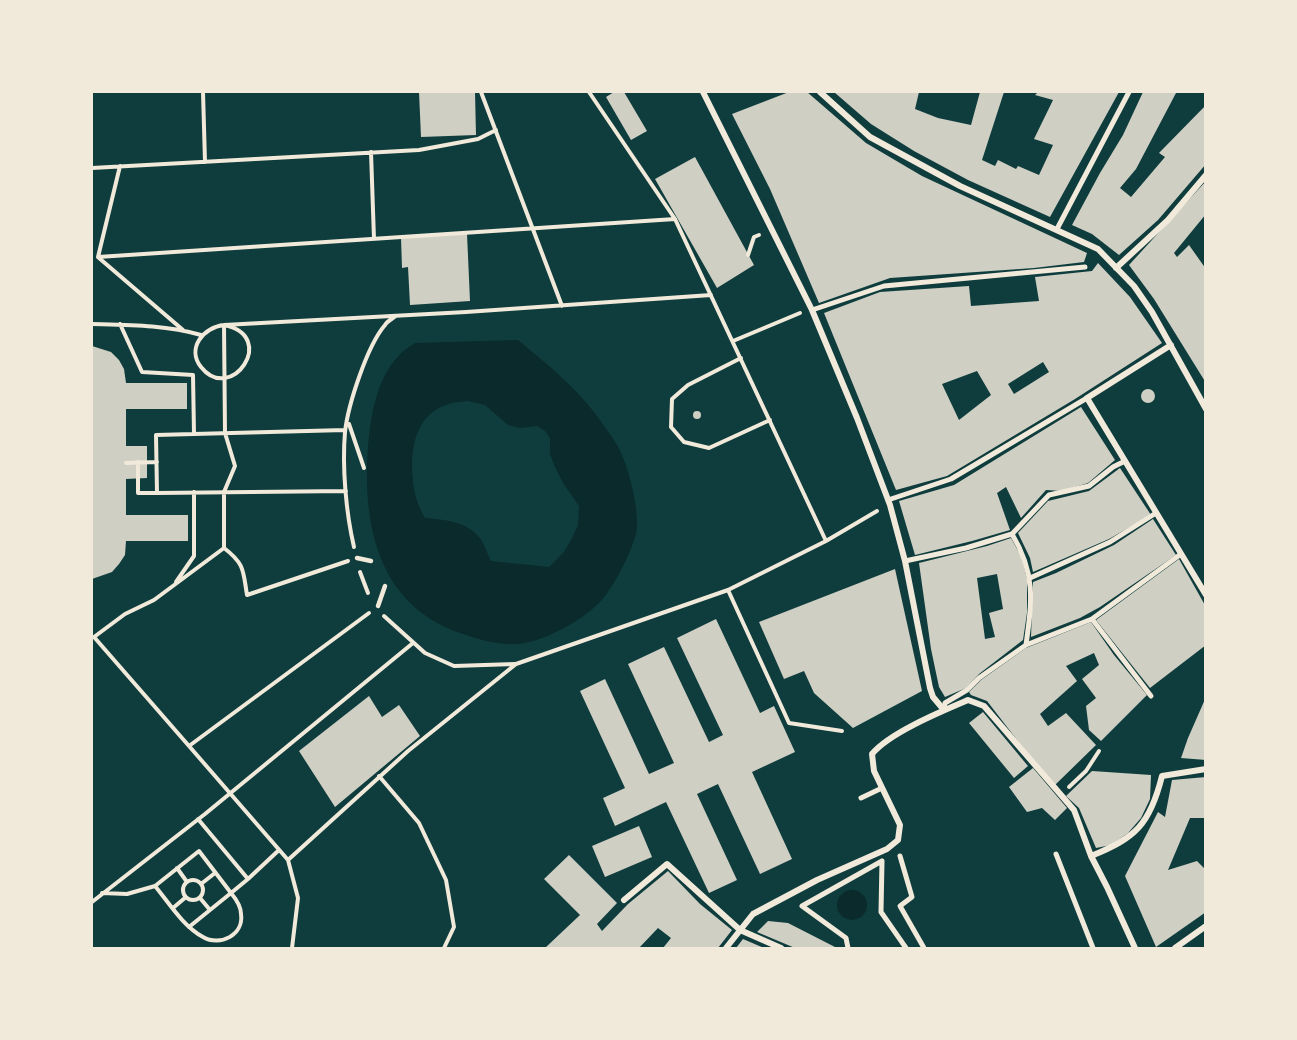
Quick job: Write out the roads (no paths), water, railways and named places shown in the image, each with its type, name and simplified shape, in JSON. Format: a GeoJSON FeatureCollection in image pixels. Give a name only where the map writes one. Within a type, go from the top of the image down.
{"type":"FeatureCollection","features":[{"type":"Feature","properties":{"kind":"street"},"geometry":{"type":"LineString","coordinates":[[703,92],[812,310],[857,418],[888,500],[905,561],[930,688],[933,697],[944,710]]}},
{"type":"Feature","properties":{"kind":"street"},"geometry":{"type":"LineString","coordinates":[[820,92],[870,137],[960,186],[1098,249],[1134,286],[1152,312],[1206,409]]}},
{"type":"Feature","properties":{"kind":"street"},"geometry":{"type":"LineString","coordinates":[[1057,229],[1129,92]]}},
{"type":"Feature","properties":{"kind":"street"},"geometry":{"type":"LineString","coordinates":[[1116,268],[1168,220],[1206,175]]}},
{"type":"Feature","properties":{"kind":"street"},"geometry":{"type":"LineString","coordinates":[[812,310],[884,285],[1085,267]]}},
{"type":"Feature","properties":{"kind":"street"},"geometry":{"type":"LineString","coordinates":[[888,500],[951,479],[1171,345]]}},
{"type":"Feature","properties":{"kind":"street"},"geometry":{"type":"LineString","coordinates":[[1087,398],[1206,595]]}},
{"type":"Feature","properties":{"kind":"street"},"geometry":{"type":"LineString","coordinates":[[905,561],[966,548],[1012,534],[1049,495],[1089,486],[1113,467],[1125,461]]}},
{"type":"Feature","properties":{"kind":"street"},"geometry":{"type":"LineString","coordinates":[[1030,578],[1110,542],[1156,513]]}},
{"type":"Feature","properties":{"kind":"street"},"geometry":{"type":"LineString","coordinates":[[1012,534],[1025,557],[1030,578],[1031,610],[1026,645]]}},
{"type":"Feature","properties":{"kind":"street"},"geometry":{"type":"LineString","coordinates":[[944,710],[945,703],[967,690],[979,678],[1026,645],[1092,619],[1181,554]]}},
{"type":"Feature","properties":{"kind":"street"},"geometry":{"type":"LineString","coordinates":[[1092,619],[1152,696]]}},
{"type":"Feature","properties":{"kind":"street"},"geometry":{"type":"LineString","coordinates":[[726,948],[753,914],[817,880],[887,849],[898,840],[900,825],[874,771],[872,754],[880,744],[968,700],[984,706],[1074,810],[1091,856],[1135,948]]}},
{"type":"Feature","properties":{"kind":"street"},"geometry":{"type":"LineString","coordinates":[[1091,856],[1114,847],[1132,835],[1146,820],[1157,797],[1162,776],[1206,769]]}},
{"type":"Feature","properties":{"kind":"street"},"geometry":{"type":"LineString","coordinates":[[861,798],[882,788]]}},
{"type":"Feature","properties":{"kind":"street"},"geometry":{"type":"LineString","coordinates":[[1056,854],[1093,948]]}},
{"type":"Feature","properties":{"kind":"street"},"geometry":{"type":"LineString","coordinates":[[900,856],[912,897],[900,906],[924,948]]}},
{"type":"Feature","properties":{"kind":"street"},"geometry":{"type":"LineString","coordinates":[[848,948],[846,938],[802,906],[882,861],[881,912],[906,948]]}},
{"type":"Feature","properties":{"kind":"street"},"geometry":{"type":"LineString","coordinates":[[624,900],[667,864],[740,930],[781,948]]}},
{"type":"Feature","properties":{"kind":"street"},"geometry":{"type":"LineString","coordinates":[[1175,948],[1206,926]]}},
{"type":"Feature","properties":{"kind":"lane"},"geometry":{"type":"LineString","coordinates":[[357,558],[371,561]]}},
{"type":"Feature","properties":{"kind":"lane"},"geometry":{"type":"LineString","coordinates":[[378,606],[385,586]]}},
{"type":"Feature","properties":{"kind":"water"},"geometry":{"type":"Polygon","coordinates":[[[518,340],[577,392],[618,447],[635,500],[637,528],[632,545],[612,586],[601,601],[574,622],[551,635],[518,644],[503,644],[460,633],[434,621],[414,606],[397,588],[385,567],[370,518],[367,492],[372,414],[382,381],[390,366],[401,353],[415,343],[518,340]],[[468,401],[454,403],[432,413],[424,421],[415,441],[412,468],[419,506],[425,518],[454,522],[473,531],[482,541],[491,561],[549,567],[564,552],[572,538],[578,525],[579,506],[555,467],[550,454],[550,438],[545,431],[537,426],[520,428],[508,425],[485,405],[468,401]]]}},
{"type":"Feature","properties":{"kind":"water"},"geometry":{"type":"Polygon","coordinates":[[[852,890],[863,894],[867,905],[863,916],[852,920],[841,916],[837,905],[841,894],[852,890]]]}}]}
